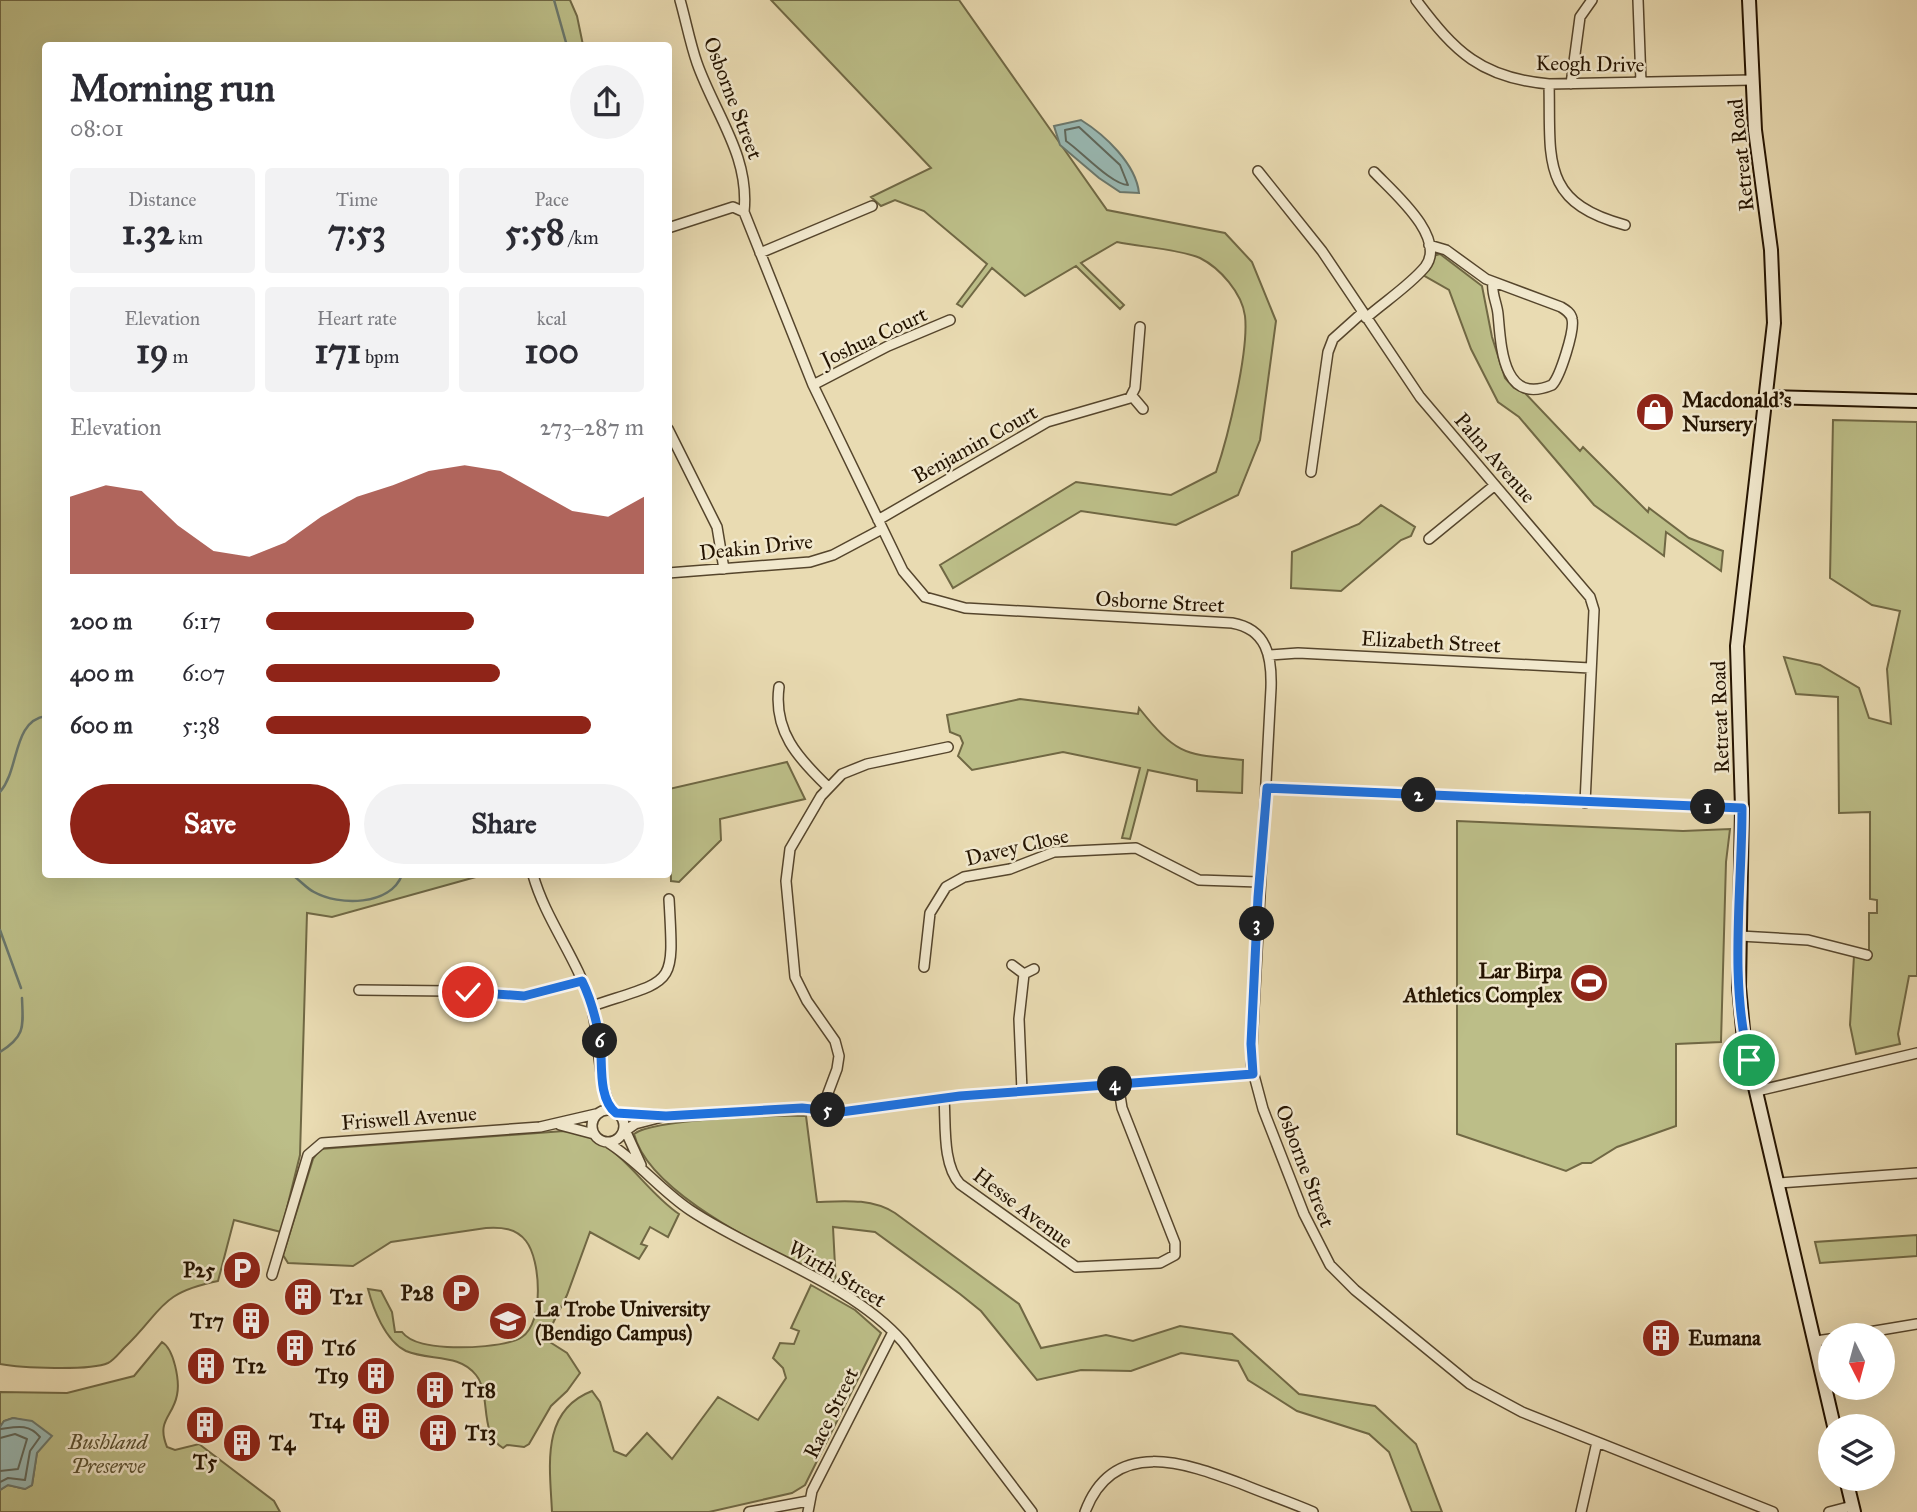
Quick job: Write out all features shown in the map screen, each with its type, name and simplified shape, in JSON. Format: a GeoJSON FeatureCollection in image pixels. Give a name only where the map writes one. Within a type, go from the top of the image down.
{"type":"FeatureCollection","features":[{"type":"Feature","properties":{"kind":"street","name":"Osborne Street"},"geometry":{"type":"LineString","coordinates":[[680,0],[697,64],[741,163],[746,188],[744,212],[760,253],[813,386],[910,582],[925,597],[936,602],[1015,613],[1232,623],[1254,631],[1270,654],[1267,788],[1259,882],[1251,1044],[1253,1074],[1304,1214],[1317,1244],[1337,1273],[1478,1390],[1513,1408],[1773,1512]]}},
{"type":"Feature","properties":{"kind":"street","name":"Keogh Drive"},"geometry":{"type":"LineString","coordinates":[[1416,0],[1440,33],[1466,57],[1500,74],[1549,84],[1752,80]]}},
{"type":"Feature","properties":{"kind":"street"},"geometry":{"type":"LineString","coordinates":[[1571,84],[1580,17],[1592,0]]}},
{"type":"Feature","properties":{"kind":"street"},"geometry":{"type":"LineString","coordinates":[[1638,0],[1641,82]]}},
{"type":"Feature","properties":{"kind":"street","name":"Retreat Road"},"geometry":{"type":"LineString","coordinates":[[1749,0],[1757,147],[1773,271],[1773,342],[1737,646],[1742,808],[1741,1016],[1831,1414]]}},
{"type":"Feature","properties":{"kind":"street"},"geometry":{"type":"LineString","coordinates":[[1549,84],[1551,162],[1555,179],[1570,198],[1584,208],[1625,225]]}},
{"type":"Feature","properties":{"kind":"street","name":"Palm Avenue"},"geometry":{"type":"LineString","coordinates":[[1258,171],[1322,251],[1420,397],[1590,597],[1594,610],[1585,803]]}},
{"type":"Feature","properties":{"kind":"street"},"geometry":{"type":"LineString","coordinates":[[1311,472],[1330,346],[1364,315],[1423,269],[1429,259],[1429,245],[1419,219],[1374,172]]}},
{"type":"Feature","properties":{"kind":"street"},"geometry":{"type":"LineString","coordinates":[[760,253],[872,206]]}},
{"type":"Feature","properties":{"kind":"street"},"geometry":{"type":"LineString","coordinates":[[672,227],[733,207],[744,212]]}},
{"type":"Feature","properties":{"kind":"street"},"geometry":{"type":"LineString","coordinates":[[1429,245],[1446,250],[1493,282],[1561,307],[1570,314],[1573,325],[1559,375],[1552,385],[1534,388],[1518,384],[1510,378],[1498,336],[1493,282]]}},
{"type":"Feature","properties":{"kind":"street","name":"Joshua Court"},"geometry":{"type":"LineString","coordinates":[[813,386],[888,346],[950,320]]}},
{"type":"Feature","properties":{"kind":"street"},"geometry":{"type":"LineString","coordinates":[[1140,327],[1132,396],[1143,409]]}},
{"type":"Feature","properties":{"kind":"street","name":"Benjamin Court"},"geometry":{"type":"LineString","coordinates":[[880,524],[1047,422],[1118,403],[1132,396]]}},
{"type":"Feature","properties":{"kind":"street"},"geometry":{"type":"LineString","coordinates":[[1767,397],[1917,401]]}},
{"type":"Feature","properties":{"kind":"street"},"geometry":{"type":"LineString","coordinates":[[672,437],[717,527],[724,569]]}},
{"type":"Feature","properties":{"kind":"street"},"geometry":{"type":"LineString","coordinates":[[1429,539],[1495,485]]}},
{"type":"Feature","properties":{"kind":"street","name":"Deakin Drive"},"geometry":{"type":"LineString","coordinates":[[672,573],[822,559],[880,524]]}},
{"type":"Feature","properties":{"kind":"street","name":"Elizabeth Street"},"geometry":{"type":"LineString","coordinates":[[1270,654],[1298,653],[1590,668]]}},
{"type":"Feature","properties":{"kind":"street"},"geometry":{"type":"LineString","coordinates":[[779,687],[778,706],[788,744],[827,786]]}},
{"type":"Feature","properties":{"kind":"street"},"geometry":{"type":"LineString","coordinates":[[822,1109],[837,1069],[838,1051],[795,978],[785,873],[795,838],[827,786],[842,774],[859,766],[948,747]]}},
{"type":"Feature","properties":{"kind":"street"},"geometry":{"type":"LineString","coordinates":[[1267,788],[1742,808]]}},
{"type":"Feature","properties":{"kind":"street","name":"Davey Close"},"geometry":{"type":"LineString","coordinates":[[924,967],[930,913],[946,887],[964,877],[1010,869],[1054,852],[1136,848],[1199,880],[1259,882]]}},
{"type":"Feature","properties":{"kind":"street"},"geometry":{"type":"LineString","coordinates":[[534,878],[546,912],[592,1006],[600,1040],[604,1087],[615,1112],[624,1121],[625,1131]]}},
{"type":"Feature","properties":{"kind":"street"},"geometry":{"type":"LineString","coordinates":[[592,1006],[647,988],[665,977],[672,962],[669,899]]}},
{"type":"Feature","properties":{"kind":"street"},"geometry":{"type":"LineString","coordinates":[[1740,936],[1808,940],[1867,955]]}},
{"type":"Feature","properties":{"kind":"street"},"geometry":{"type":"LineString","coordinates":[[1012,965],[1024,974]]}},
{"type":"Feature","properties":{"kind":"street"},"geometry":{"type":"LineString","coordinates":[[1024,974],[1034,969]]}},
{"type":"Feature","properties":{"kind":"street"},"geometry":{"type":"LineString","coordinates":[[1023,1091],[1019,1019],[1024,974]]}},
{"type":"Feature","properties":{"kind":"street"},"geometry":{"type":"LineString","coordinates":[[359,990],[450,991],[524,996],[582,981]]}},
{"type":"Feature","properties":{"kind":"street"},"geometry":{"type":"LineString","coordinates":[[1757,1091],[1917,1053]]}},
{"type":"Feature","properties":{"kind":"street"},"geometry":{"type":"LineString","coordinates":[[596,1114],[615,1112],[666,1116],[768,1109],[822,1109],[841,1112],[944,1098],[1253,1074]]}},
{"type":"Feature","properties":{"kind":"street","name":"Hesse Avenue"},"geometry":{"type":"LineString","coordinates":[[944,1098],[949,1160],[952,1173],[960,1184],[1076,1268],[1160,1264],[1175,1255],[1175,1243],[1121,1105],[1118,1083]]}},
{"type":"Feature","properties":{"kind":"street"},"geometry":{"type":"LineString","coordinates":[[604,1087],[591,1126],[596,1135],[607,1142],[618,1140],[635,1124],[666,1116]]}},
{"type":"Feature","properties":{"kind":"street","name":"Friswell Avenue"},"geometry":{"type":"LineString","coordinates":[[272,1275],[308,1155],[322,1143],[559,1125],[596,1114]]}},
{"type":"Feature","properties":{"kind":"street","name":"Friswell Avenue"},"geometry":{"type":"LineString","coordinates":[[559,1125],[596,1135]]}},
{"type":"Feature","properties":{"kind":"street","name":"Wirth Street"},"geometry":{"type":"LineString","coordinates":[[625,1131],[643,1169]]}},
{"type":"Feature","properties":{"kind":"street","name":"Wirth Street"},"geometry":{"type":"LineString","coordinates":[[607,1142],[689,1209],[854,1302],[893,1332],[1032,1512]]}},
{"type":"Feature","properties":{"kind":"street"},"geometry":{"type":"LineString","coordinates":[[1779,1183],[1917,1173]]}},
{"type":"Feature","properties":{"kind":"street"},"geometry":{"type":"LineString","coordinates":[[1895,1328],[1917,1324]]}},
{"type":"Feature","properties":{"kind":"street","name":"Race Street"},"geometry":{"type":"LineString","coordinates":[[808,1512],[808,1501],[893,1332]]}},
{"type":"Feature","properties":{"kind":"street"},"geometry":{"type":"LineString","coordinates":[[1581,1512],[1597,1442]]}},
{"type":"Feature","properties":{"kind":"street"},"geometry":{"type":"LineString","coordinates":[[1085,1512],[1097,1488],[1107,1478],[1134,1464],[1162,1460],[1202,1469],[1313,1512]]}},
{"type":"Feature","properties":{"kind":"street"},"geometry":{"type":"LineString","coordinates":[[1829,1512],[1853,1509],[1849,1491]]}},
{"type":"Feature","properties":{"kind":"street"},"geometry":{"type":"LineString","coordinates":[[749,1512],[808,1501]]}},
{"type":"Feature","properties":{"kind":"green space"},"geometry":{"type":"Polygon","coordinates":[[[0,0],[570,0],[577,16],[582,42],[42,42],[42,878],[472,878],[332,917],[307,913],[300,1155],[281,1232],[234,1220],[218,1281],[183,1291],[172,1298],[108,1363],[71,1368],[0,1364],[0,0]]]}},
{"type":"Feature","properties":{"kind":"green space"},"geometry":{"type":"Polygon","coordinates":[[[771,0],[959,0],[1107,210],[1225,233],[1252,262],[1276,321],[1260,440],[1238,495],[1176,525],[1081,511],[953,588],[940,565],[1076,482],[1171,495],[1216,472],[1241,372],[1245,331],[1243,307],[1229,282],[1200,258],[1171,250],[1117,242],[1081,263],[1124,305],[1120,309],[1076,266],[1025,296],[992,268],[962,307],[957,304],[987,264],[924,211],[895,200],[881,206],[871,197],[931,168],[771,0]]]}},
{"type":"Feature","properties":{"kind":"green space"},"geometry":{"type":"Polygon","coordinates":[[[1440,254],[1482,286],[1492,337],[1505,378],[1514,388],[1525,393],[1580,451],[1583,447],[1648,512],[1649,508],[1689,538],[1723,551],[1721,571],[1666,532],[1664,556],[1594,505],[1519,417],[1498,402],[1471,349],[1449,290],[1423,275],[1433,256],[1440,254]]]}},
{"type":"Feature","properties":{"kind":"green space"},"geometry":{"type":"Polygon","coordinates":[[[1833,420],[1917,422],[1917,976],[1909,976],[1898,1034],[1900,1044],[1856,1054],[1850,1025],[1854,956],[1869,959],[1869,913],[1877,913],[1877,900],[1870,899],[1870,812],[1839,813],[1838,697],[1796,694],[1784,657],[1820,665],[1859,688],[1869,718],[1891,724],[1887,669],[1900,611],[1872,605],[1830,578],[1833,420]]]}},
{"type":"Feature","properties":{"kind":"green space"},"geometry":{"type":"Polygon","coordinates":[[[1381,505],[1415,527],[1411,536],[1401,540],[1341,591],[1291,588],[1292,552],[1359,524],[1381,505]]]}},
{"type":"Feature","properties":{"kind":"green space"},"geometry":{"type":"Polygon","coordinates":[[[1020,699],[1138,714],[1139,708],[1164,736],[1184,750],[1195,754],[1243,760],[1242,793],[1197,791],[1197,780],[1148,770],[1130,839],[1122,838],[1140,768],[1063,752],[972,770],[958,756],[963,743],[960,736],[950,732],[947,715],[1020,699]]]}},
{"type":"Feature","properties":{"kind":"green space"},"geometry":{"type":"Polygon","coordinates":[[[787,762],[805,799],[720,819],[721,840],[679,882],[671,881],[672,788],[787,762]]]}},
{"type":"Feature","properties":{"kind":"green space","name":"Lar Birpa Athletics Complex"},"geometry":{"type":"Polygon","coordinates":[[[1457,821],[1683,831],[1730,829],[1726,862],[1721,1042],[1676,1044],[1676,1126],[1617,1147],[1591,1163],[1582,1163],[1566,1171],[1457,1134],[1457,821]]]}},
{"type":"Feature","properties":{"kind":"green space"},"geometry":{"type":"Polygon","coordinates":[[[806,1116],[817,1202],[867,1203],[895,1213],[1019,1304],[1041,1348],[1106,1335],[1133,1341],[1180,1326],[1232,1334],[1299,1394],[1375,1406],[1416,1444],[1442,1512],[1412,1512],[1389,1452],[1369,1434],[1297,1411],[1248,1380],[1238,1361],[1181,1353],[1131,1371],[1081,1370],[1037,1380],[981,1311],[875,1232],[833,1227],[836,1285],[720,1222],[690,1201],[664,1180],[645,1158],[634,1134],[645,1129],[689,1121],[806,1116]]]}},
{"type":"Feature","properties":{"kind":"green space"},"geometry":{"type":"Polygon","coordinates":[[[564,1131],[583,1135],[614,1152],[679,1214],[668,1237],[650,1227],[641,1244],[647,1246],[639,1259],[590,1232],[567,1295],[545,1339],[567,1353],[580,1373],[567,1391],[551,1406],[529,1444],[524,1447],[507,1445],[503,1448],[490,1433],[481,1383],[476,1375],[461,1363],[415,1354],[399,1346],[381,1323],[368,1289],[381,1291],[392,1312],[395,1332],[402,1332],[417,1342],[464,1347],[496,1345],[515,1340],[529,1330],[534,1319],[538,1291],[531,1250],[518,1233],[508,1229],[486,1228],[391,1242],[353,1266],[288,1263],[283,1255],[313,1159],[320,1149],[564,1131]]]}},
{"type":"Feature","properties":{"kind":"green space"},"geometry":{"type":"Polygon","coordinates":[[[1917,1235],[1917,1256],[1820,1263],[1815,1242],[1917,1235]]]}},
{"type":"Feature","properties":{"kind":"green space"},"geometry":{"type":"Polygon","coordinates":[[[811,1285],[855,1310],[881,1333],[805,1485],[792,1493],[709,1512],[552,1512],[552,1442],[556,1426],[575,1400],[592,1391],[600,1402],[614,1451],[626,1456],[647,1433],[672,1459],[718,1397],[758,1420],[786,1378],[783,1368],[773,1358],[780,1343],[794,1344],[799,1331],[791,1328],[811,1285]]]}},
{"type":"Feature","properties":{"kind":"green space","name":"Bushland Preserve"},"geometry":{"type":"Polygon","coordinates":[[[162,1342],[173,1358],[178,1382],[175,1402],[164,1424],[167,1447],[175,1450],[199,1444],[274,1501],[280,1512],[0,1512],[0,1490],[8,1485],[25,1489],[32,1485],[37,1452],[32,1422],[13,1418],[4,1421],[0,1427],[0,1392],[67,1393],[134,1376],[162,1342]]]}},
{"type":"Feature","properties":{"kind":"water"},"geometry":{"type":"Polygon","coordinates":[[[1081,120],[1100,134],[1126,161],[1137,182],[1139,193],[1120,192],[1060,145],[1054,126],[1081,120]]]}},
{"type":"Feature","properties":{"kind":"water"},"geometry":{"type":"Polygon","coordinates":[[[13,1418],[32,1421],[52,1436],[37,1453],[32,1485],[25,1489],[8,1485],[0,1490],[0,1427],[4,1421],[13,1418]]]}},
{"type":"Feature","properties":{"kind":"waterway"},"geometry":{"type":"LineString","coordinates":[[554,0],[566,42]]}},
{"type":"Feature","properties":{"kind":"waterway"},"geometry":{"type":"LineString","coordinates":[[0,792],[11,771],[27,727],[42,717]]}},
{"type":"Feature","properties":{"kind":"waterway"},"geometry":{"type":"LineString","coordinates":[[296,878],[324,897],[350,901],[375,898],[387,893],[400,878]]}},
{"type":"Feature","properties":{"kind":"waterway"},"geometry":{"type":"LineString","coordinates":[[0,930],[21,988]]}},
{"type":"Feature","properties":{"kind":"waterway"},"geometry":{"type":"LineString","coordinates":[[0,1052],[19,1035],[23,1016],[22,998]]}},
{"type":"Feature","properties":{"kind":"place","name":"Macdonald’s Nursery"},"geometry":{"type":"Point","coordinates":[1655,412]}},
{"type":"Feature","properties":{"kind":"place","name":"Lar Birpa Athletics Complex"},"geometry":{"type":"Point","coordinates":[1589,983]}},
{"type":"Feature","properties":{"kind":"place","name":"P25"},"geometry":{"type":"Point","coordinates":[242,1270]}},
{"type":"Feature","properties":{"kind":"place","name":"P28"},"geometry":{"type":"Point","coordinates":[461,1293]}},
{"type":"Feature","properties":{"kind":"place","name":"T21"},"geometry":{"type":"Point","coordinates":[303,1297]}},
{"type":"Feature","properties":{"kind":"place","name":"T17"},"geometry":{"type":"Point","coordinates":[251,1321]}},
{"type":"Feature","properties":{"kind":"place","name":"La Trobe University (Bendigo Campus)"},"geometry":{"type":"Point","coordinates":[508,1321]}},
{"type":"Feature","properties":{"kind":"place","name":"Eumana"},"geometry":{"type":"Point","coordinates":[1661,1338]}},
{"type":"Feature","properties":{"kind":"place","name":"T16"},"geometry":{"type":"Point","coordinates":[295,1348]}},
{"type":"Feature","properties":{"kind":"place","name":"T12"},"geometry":{"type":"Point","coordinates":[206,1366]}},
{"type":"Feature","properties":{"kind":"place","name":"T19"},"geometry":{"type":"Point","coordinates":[376,1376]}},
{"type":"Feature","properties":{"kind":"place","name":"T18"},"geometry":{"type":"Point","coordinates":[435,1390]}},
{"type":"Feature","properties":{"kind":"place","name":"T14"},"geometry":{"type":"Point","coordinates":[371,1421]}},
{"type":"Feature","properties":{"kind":"place","name":"T5"},"geometry":{"type":"Point","coordinates":[205,1425]}},
{"type":"Feature","properties":{"kind":"place","name":"T13"},"geometry":{"type":"Point","coordinates":[438,1433]}},
{"type":"Feature","properties":{"kind":"place","name":"T4"},"geometry":{"type":"Point","coordinates":[242,1443]}},
{"type":"Feature","properties":{"kind":"route"},"geometry":{"type":"LineString","coordinates":[[468,992],[500,997],[538,995],[582,981],[598,1029],[604,1087],[609,1105],[616,1113],[666,1116],[802,1108],[841,1112],[960,1096],[1253,1074],[1251,1044],[1258,897],[1267,788],[1643,806],[1742,808],[1739,987],[1744,1041],[1749,1060]]}}]}
